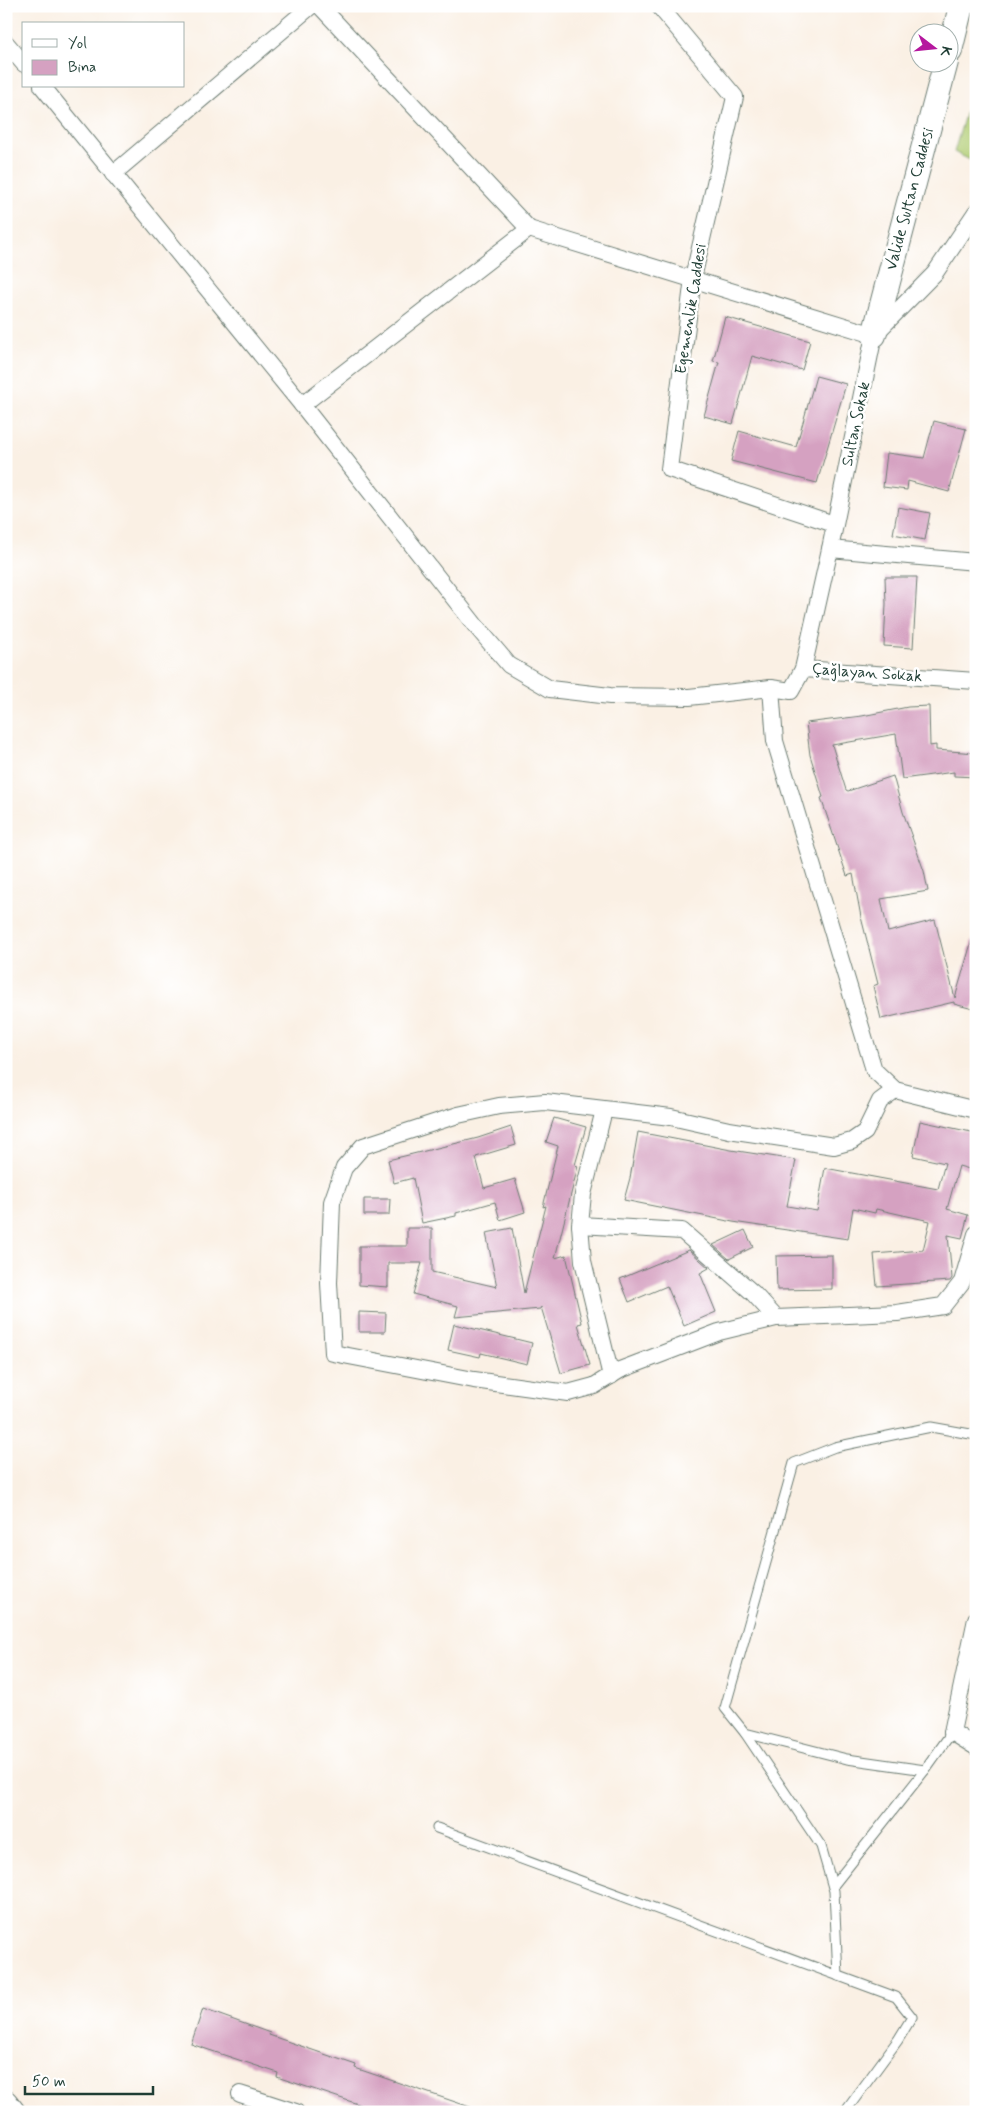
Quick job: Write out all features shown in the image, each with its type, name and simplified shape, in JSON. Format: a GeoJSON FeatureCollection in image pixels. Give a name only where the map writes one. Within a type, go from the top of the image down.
{"type":"FeatureCollection","features":[{"type":"Feature","properties":{"kind":"street"},"geometry":{"type":"LineString","coordinates":[[113,174],[311,6]]}},
{"type":"Feature","properties":{"kind":"street"},"geometry":{"type":"LineString","coordinates":[[320,6],[529,229],[874,335],[935,273],[976,212]]}},
{"type":"Feature","properties":{"kind":"street","name":"Egemenlik Caddesi"},"geometry":{"type":"LineString","coordinates":[[659,6],[735,97],[692,278],[669,469],[834,524]]}},
{"type":"Feature","properties":{"kind":"street"},"geometry":{"type":"LineString","coordinates":[[957,22],[961,6]]}},
{"type":"Feature","properties":{"kind":"street"},"geometry":{"type":"LineString","coordinates":[[6,43],[22,62]]}},
{"type":"Feature","properties":{"kind":"street","name":"Valide Sultan Caddesi"},"geometry":{"type":"LineString","coordinates":[[874,335],[943,72]]}},
{"type":"Feature","properties":{"kind":"street"},"geometry":{"type":"LineString","coordinates":[[44,88],[302,405],[475,625],[509,665],[550,689],[610,696],[689,697],[771,688],[775,741],[874,1070],[895,1090],[976,1110]]}},
{"type":"Feature","properties":{"kind":"street"},"geometry":{"type":"LineString","coordinates":[[302,405],[529,229]]}},
{"type":"Feature","properties":{"kind":"street","name":"Sultan Sokak"},"geometry":{"type":"LineString","coordinates":[[803,669],[874,335]]}},
{"type":"Feature","properties":{"kind":"street"},"geometry":{"type":"LineString","coordinates":[[830,549],[976,562]]}},
{"type":"Feature","properties":{"kind":"street","name":"Çağlayan Sokak"},"geometry":{"type":"LineString","coordinates":[[771,688],[791,691],[803,669],[976,681]]}},
{"type":"Feature","properties":{"kind":"street"},"geometry":{"type":"LineString","coordinates":[[895,1090],[880,1101],[865,1132],[852,1141],[834,1146],[730,1130],[671,1117],[545,1102],[499,1106],[458,1115],[363,1146],[344,1168],[332,1202],[328,1283],[333,1353],[474,1380],[568,1393],[594,1386],[620,1370],[719,1332],[776,1318],[897,1313],[943,1306],[962,1282],[976,1234]]}},
{"type":"Feature","properties":{"kind":"street"},"geometry":{"type":"LineString","coordinates":[[604,1110],[583,1194],[580,1225],[584,1261],[611,1376]]}},
{"type":"Feature","properties":{"kind":"street"},"geometry":{"type":"LineString","coordinates":[[580,1225],[682,1231],[753,1292],[776,1318]]}},
{"type":"Feature","properties":{"kind":"street"},"geometry":{"type":"LineString","coordinates":[[976,1619],[952,1732],[976,1747]]}},
{"type":"Feature","properties":{"kind":"street"},"geometry":{"type":"LineString","coordinates":[[240,2094],[296,2112]]}},
{"type":"Feature","properties":{"kind":"street"},"geometry":{"type":"LineString","coordinates":[[6,2104],[13,2112]]}},
{"type":"Feature","properties":{"kind":"lane"},"geometry":{"type":"LineString","coordinates":[[838,1976],[838,1942],[833,1886],[821,1846],[744,1733],[724,1708],[794,1463],[835,1447],[931,1427],[976,1435]]}},
{"type":"Feature","properties":{"kind":"lane"},"geometry":{"type":"LineString","coordinates":[[833,1886],[925,1770],[952,1732]]}},
{"type":"Feature","properties":{"kind":"lane"},"geometry":{"type":"LineString","coordinates":[[744,1733],[847,1759],[925,1770]]}},
{"type":"Feature","properties":{"kind":"lane"},"geometry":{"type":"LineString","coordinates":[[436,1828],[896,1997],[912,2017],[898,2040],[845,2112]]}},
{"type":"Feature","properties":{"kind":"green space"},"geometry":{"type":"Polygon","coordinates":[[[976,77],[976,163],[954,152],[976,77]]]}},
{"type":"Feature","properties":{"kind":"building"},"geometry":{"type":"Polygon","coordinates":[[[725,317],[810,341],[802,370],[752,356],[733,424],[704,416],[719,362],[713,361],[725,317]]]}},
{"type":"Feature","properties":{"kind":"building"},"geometry":{"type":"Polygon","coordinates":[[[816,376],[846,384],[817,483],[731,461],[739,431],[796,447],[816,376]]]}},
{"type":"Feature","properties":{"kind":"building"},"geometry":{"type":"Polygon","coordinates":[[[934,421],[966,429],[949,492],[908,481],[907,490],[883,487],[887,453],[924,458],[934,421]]]}},
{"type":"Feature","properties":{"kind":"building"},"geometry":{"type":"Polygon","coordinates":[[[898,507],[930,513],[925,540],[893,534],[898,507]]]}},
{"type":"Feature","properties":{"kind":"building"},"geometry":{"type":"Polygon","coordinates":[[[885,577],[917,577],[913,648],[884,646],[885,577]]]}},
{"type":"Feature","properties":{"kind":"building"},"geometry":{"type":"Polygon","coordinates":[[[929,706],[930,746],[936,745],[936,750],[976,753],[976,777],[954,776],[954,772],[902,779],[896,734],[832,745],[846,790],[848,791],[893,776],[903,812],[924,871],[928,891],[881,899],[888,932],[935,920],[955,998],[972,940],[976,941],[976,998],[973,1009],[954,1004],[954,1002],[881,1019],[873,986],[878,984],[861,917],[853,874],[847,876],[821,798],[823,797],[810,755],[806,723],[862,716],[908,707],[929,706]]]}},
{"type":"Feature","properties":{"kind":"building"},"geometry":{"type":"Polygon","coordinates":[[[554,1118],[586,1127],[575,1165],[578,1166],[555,1258],[566,1255],[582,1323],[578,1324],[590,1365],[561,1373],[541,1307],[540,1309],[455,1317],[458,1306],[413,1294],[422,1263],[388,1263],[388,1287],[359,1285],[359,1246],[407,1246],[407,1228],[432,1228],[432,1272],[497,1287],[486,1233],[512,1228],[524,1293],[546,1206],[543,1207],[558,1146],[546,1142],[554,1118]]]}},
{"type":"Feature","properties":{"kind":"building"},"geometry":{"type":"Polygon","coordinates":[[[920,1121],[976,1133],[976,1171],[959,1166],[947,1209],[968,1215],[962,1238],[948,1235],[952,1278],[950,1281],[877,1286],[874,1254],[923,1250],[930,1221],[876,1209],[875,1213],[853,1208],[848,1239],[733,1222],[624,1200],[638,1132],[796,1160],[787,1206],[817,1211],[825,1168],[938,1189],[945,1163],[913,1156],[920,1121]]]}},
{"type":"Feature","properties":{"kind":"building"},"geometry":{"type":"Polygon","coordinates":[[[511,1127],[516,1145],[476,1157],[484,1188],[515,1179],[525,1212],[500,1220],[495,1202],[456,1213],[456,1216],[422,1223],[413,1178],[394,1183],[388,1160],[478,1138],[511,1127]]]}},
{"type":"Feature","properties":{"kind":"building"},"geometry":{"type":"Polygon","coordinates":[[[364,1199],[390,1199],[389,1215],[364,1215],[364,1199]]]}},
{"type":"Feature","properties":{"kind":"building"},"geometry":{"type":"Polygon","coordinates":[[[745,1230],[753,1247],[729,1259],[713,1245],[745,1230]]]}},
{"type":"Feature","properties":{"kind":"building"},"geometry":{"type":"Polygon","coordinates":[[[689,1250],[709,1268],[700,1273],[716,1312],[684,1326],[667,1286],[629,1302],[620,1279],[689,1250]]]}},
{"type":"Feature","properties":{"kind":"building"},"geometry":{"type":"Polygon","coordinates":[[[832,1255],[832,1289],[777,1290],[776,1256],[832,1255]]]}},
{"type":"Feature","properties":{"kind":"building"},"geometry":{"type":"Polygon","coordinates":[[[359,1312],[386,1313],[385,1332],[359,1332],[359,1312]]]}},
{"type":"Feature","properties":{"kind":"building"},"geometry":{"type":"Polygon","coordinates":[[[454,1324],[532,1343],[527,1364],[481,1353],[480,1357],[448,1350],[454,1324]]]}},
{"type":"Feature","properties":{"kind":"building"},"geometry":{"type":"Polygon","coordinates":[[[203,2009],[270,2033],[269,2035],[356,2065],[355,2068],[476,2109],[475,2112],[370,2112],[360,2108],[361,2105],[277,2077],[278,2073],[191,2044],[203,2009]]]}}]}
